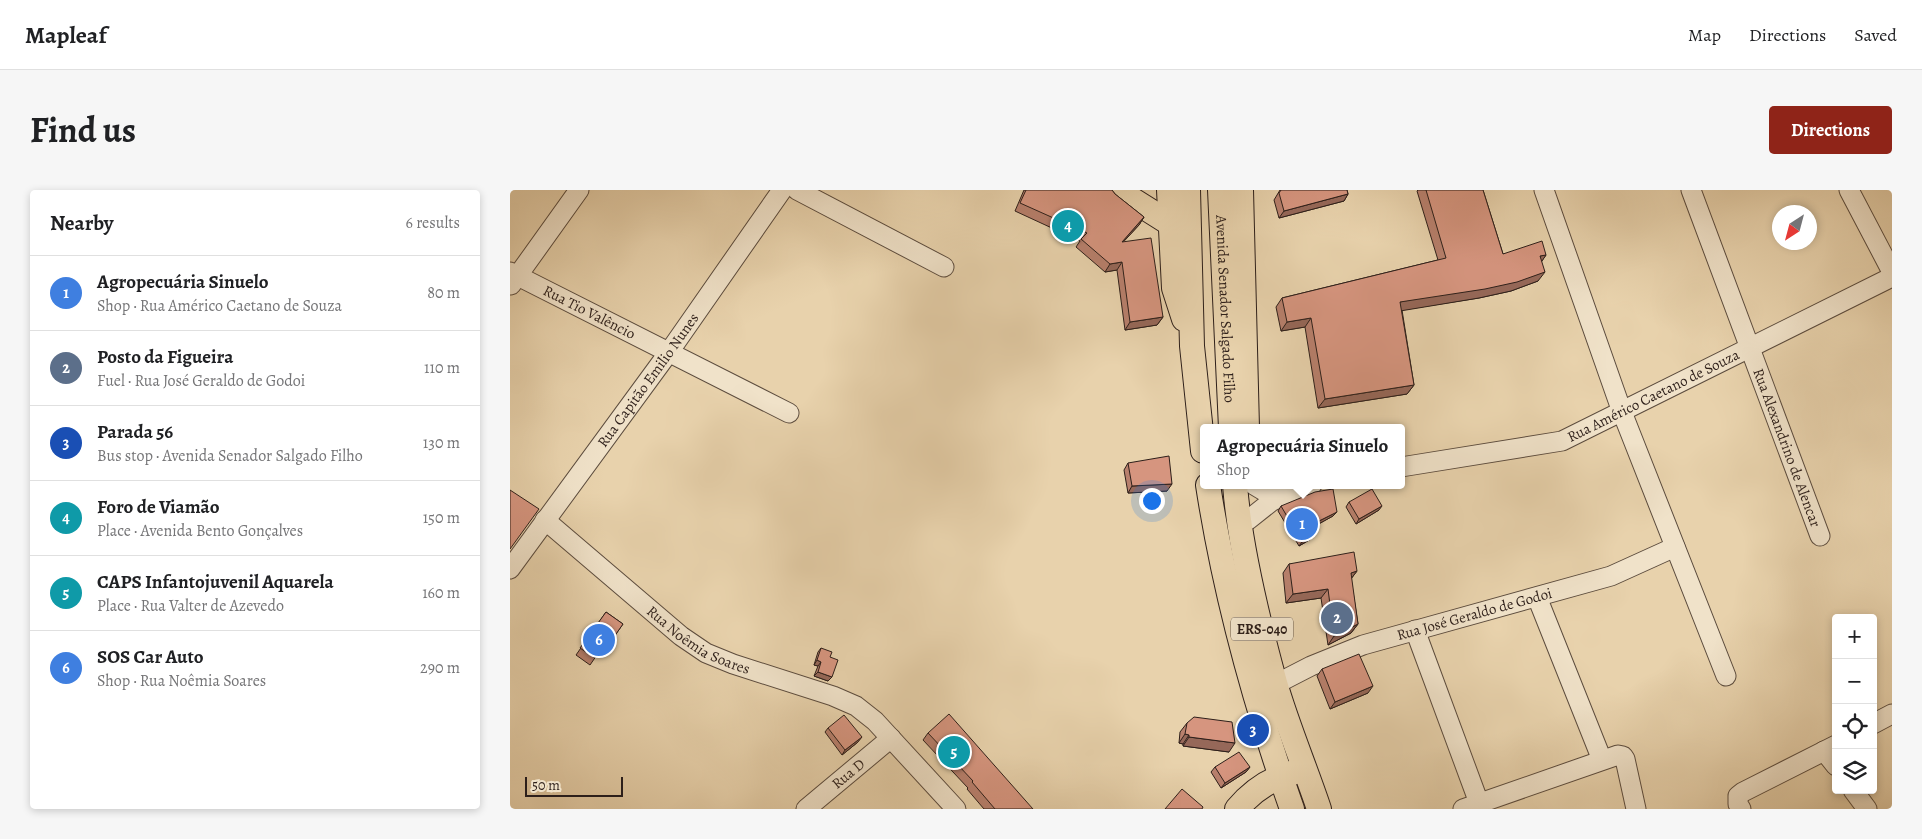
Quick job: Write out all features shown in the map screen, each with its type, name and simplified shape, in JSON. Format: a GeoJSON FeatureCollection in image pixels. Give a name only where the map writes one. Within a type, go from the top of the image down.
{"type":"FeatureCollection","features":[{"type":"Feature","properties":{"kind":"main road"},"geometry":{"type":"LineString","coordinates":[[1117,190],[1180,227],[1206,231],[1221,224],[1234,210],[1234,193]]}},
{"type":"Feature","properties":{"kind":"main road"},"geometry":{"type":"LineString","coordinates":[[1169,190],[1180,227],[1200,424]]}},
{"type":"Feature","properties":{"kind":"main road"},"geometry":{"type":"LineString","coordinates":[[1172,249],[1180,227],[1188,190]]}},
{"type":"Feature","properties":{"kind":"main road","name":"Avenida Senador Salgado Filho"},"geometry":{"type":"LineString","coordinates":[[1234,193],[1247,424]]}},
{"type":"Feature","properties":{"kind":"main road"},"geometry":{"type":"LineString","coordinates":[[1149,209],[1162,228],[1172,249],[1174,288],[1192,346]]}},
{"type":"Feature","properties":{"kind":"main road","name":"Avenida Senador Salgado Filho"},"geometry":{"type":"LineString","coordinates":[[1221,224],[1231,424]]}},
{"type":"Feature","properties":{"kind":"main road","name":"ERS-040"},"geometry":{"type":"LineString","coordinates":[[1209,489],[1226,584],[1254,690],[1292,809]]}},
{"type":"Feature","properties":{"kind":"main road","name":"ERS-040"},"geometry":{"type":"LineString","coordinates":[[1235,489],[1238,514],[1255,602],[1276,684],[1319,809]]}},
{"type":"Feature","properties":{"kind":"main road"},"geometry":{"type":"LineString","coordinates":[[1245,549],[1248,520],[1248,489]]}},
{"type":"Feature","properties":{"kind":"main road"},"geometry":{"type":"LineString","coordinates":[[1237,809],[1246,798],[1262,785],[1280,776],[1306,769]]}},
{"type":"Feature","properties":{"kind":"street"},"geometry":{"type":"LineString","coordinates":[[513,278],[579,190]]}},
{"type":"Feature","properties":{"kind":"street","name":"Rua Capitão Emilio Nunes"},"geometry":{"type":"LineString","coordinates":[[510,569],[670,352],[782,190]]}},
{"type":"Feature","properties":{"kind":"street"},"geometry":{"type":"LineString","coordinates":[[797,190],[944,267]]}},
{"type":"Feature","properties":{"kind":"street"},"geometry":{"type":"LineString","coordinates":[[1544,190],[1622,412],[1726,676]]}},
{"type":"Feature","properties":{"kind":"street","name":"Rua Alexandrino de Alencar"},"geometry":{"type":"LineString","coordinates":[[1691,190],[1820,536]]}},
{"type":"Feature","properties":{"kind":"street"},"geometry":{"type":"LineString","coordinates":[[1849,190],[1892,272]]}},
{"type":"Feature","properties":{"kind":"street","name":"Rua Américo Caetano de Souza"},"geometry":{"type":"LineString","coordinates":[[1405,467],[1562,441],[1892,277]]}},
{"type":"Feature","properties":{"kind":"street","name":"Rua Tio Valêncio"},"geometry":{"type":"LineString","coordinates":[[513,278],[670,352],[789,413]]}},
{"type":"Feature","properties":{"kind":"street"},"geometry":{"type":"LineString","coordinates":[[1261,489],[1282,496]]}},
{"type":"Feature","properties":{"kind":"street"},"geometry":{"type":"LineString","coordinates":[[1248,520],[1263,506],[1301,489]]}},
{"type":"Feature","properties":{"kind":"street","name":"Rua Noêmia Soares"},"geometry":{"type":"LineString","coordinates":[[545,520],[681,636],[706,653],[733,664],[833,696],[856,706],[875,721],[956,809]]}},
{"type":"Feature","properties":{"kind":"street","name":"Rua José Geraldo de Godoi"},"geometry":{"type":"LineString","coordinates":[[1276,684],[1311,666],[1363,645],[1611,576],[1675,548]]}},
{"type":"Feature","properties":{"kind":"street"},"geometry":{"type":"LineString","coordinates":[[1537,597],[1602,760]]}},
{"type":"Feature","properties":{"kind":"street"},"geometry":{"type":"LineString","coordinates":[[1415,630],[1471,806],[1505,802],[1602,760],[1618,755],[1623,756],[1625,759],[1636,809]]}},
{"type":"Feature","properties":{"kind":"street"},"geometry":{"type":"LineString","coordinates":[[1877,722],[1892,714]]}},
{"type":"Feature","properties":{"kind":"street","name":"Rua D"},"geometry":{"type":"LineString","coordinates":[[806,809],[891,738]]}},
{"type":"Feature","properties":{"kind":"street"},"geometry":{"type":"LineString","coordinates":[[1740,807],[1738,796],[1743,792],[1830,748]]}},
{"type":"Feature","properties":{"kind":"street"},"geometry":{"type":"LineString","coordinates":[[1856,794],[1867,809]]}},
{"type":"Feature","properties":{"kind":"building"},"geometry":{"type":"Polygon","coordinates":[[[1026,190],[1112,190],[1144,217],[1122,242],[1151,238],[1163,317],[1130,322],[1122,262],[1110,264],[1081,239],[1087,233],[1020,203],[1026,190]]]}},
{"type":"Feature","properties":{"kind":"building"},"geometry":{"type":"Polygon","coordinates":[[[1281,190],[1347,190],[1348,194],[1284,211],[1279,193],[1281,190]]]}},
{"type":"Feature","properties":{"kind":"building"},"geometry":{"type":"Polygon","coordinates":[[[1426,190],[1483,190],[1503,254],[1542,241],[1546,255],[1540,256],[1545,272],[1517,282],[1485,289],[1400,302],[1414,385],[1325,399],[1311,318],[1287,322],[1282,298],[1446,258],[1426,190]]]}},
{"type":"Feature","properties":{"kind":"building"},"geometry":{"type":"Polygon","coordinates":[[[1169,456],[1172,484],[1132,486],[1128,463],[1169,456]]]}},
{"type":"Feature","properties":{"kind":"building"},"geometry":{"type":"Polygon","coordinates":[[[1333,489],[1337,512],[1309,526],[1314,534],[1302,542],[1281,506],[1315,492],[1333,489]]]}},
{"type":"Feature","properties":{"kind":"building"},"geometry":{"type":"Polygon","coordinates":[[[1372,489],[1382,506],[1359,519],[1349,502],[1372,489]]]}},
{"type":"Feature","properties":{"kind":"building"},"geometry":{"type":"Polygon","coordinates":[[[510,490],[539,509],[510,549],[510,490]]]}},
{"type":"Feature","properties":{"kind":"building"},"geometry":{"type":"Polygon","coordinates":[[[1354,552],[1357,571],[1351,573],[1358,624],[1334,636],[1328,589],[1293,594],[1289,564],[1354,552]]]}},
{"type":"Feature","properties":{"kind":"building"},"geometry":{"type":"Polygon","coordinates":[[[606,612],[623,624],[609,644],[606,642],[595,658],[580,648],[606,612]]]}},
{"type":"Feature","properties":{"kind":"building"},"geometry":{"type":"Polygon","coordinates":[[[821,648],[832,652],[830,657],[838,660],[832,677],[818,672],[821,662],[817,660],[821,648]]]}},
{"type":"Feature","properties":{"kind":"building"},"geometry":{"type":"Polygon","coordinates":[[[1359,654],[1373,686],[1335,702],[1322,669],[1359,654]]]}},
{"type":"Feature","properties":{"kind":"building"},"geometry":{"type":"Polygon","coordinates":[[[949,714],[1033,809],[995,809],[973,781],[928,733],[949,714]]]}},
{"type":"Feature","properties":{"kind":"building"},"geometry":{"type":"Polygon","coordinates":[[[844,715],[862,737],[845,750],[828,728],[844,715]]]}},
{"type":"Feature","properties":{"kind":"building"},"geometry":{"type":"Polygon","coordinates":[[[1194,717],[1232,722],[1235,743],[1189,737],[1189,735],[1185,734],[1187,723],[1194,717]]]}},
{"type":"Feature","properties":{"kind":"building"},"geometry":{"type":"Polygon","coordinates":[[[1239,752],[1250,767],[1225,783],[1215,767],[1239,752]]]}},
{"type":"Feature","properties":{"kind":"building"},"geometry":{"type":"Polygon","coordinates":[[[1182,789],[1203,807],[1202,809],[1165,809],[1182,789]]]}},
{"type":"Feature","properties":{"kind":"place","name":"Foro de Viamão"},"geometry":{"type":"Point","coordinates":[1068,226]}},
{"type":"Feature","properties":{"kind":"place","name":"Agropecuária Sinuelo"},"geometry":{"type":"Point","coordinates":[1302,524]}},
{"type":"Feature","properties":{"kind":"place","name":"Posto da Figueira"},"geometry":{"type":"Point","coordinates":[1337,618]}},
{"type":"Feature","properties":{"kind":"place","name":"SOS Car Auto"},"geometry":{"type":"Point","coordinates":[599,640]}},
{"type":"Feature","properties":{"kind":"place","name":"Parada 56"},"geometry":{"type":"Point","coordinates":[1253,730]}},
{"type":"Feature","properties":{"kind":"place","name":"CAPS Infantojuvenil Aquarela"},"geometry":{"type":"Point","coordinates":[954,752]}}]}
